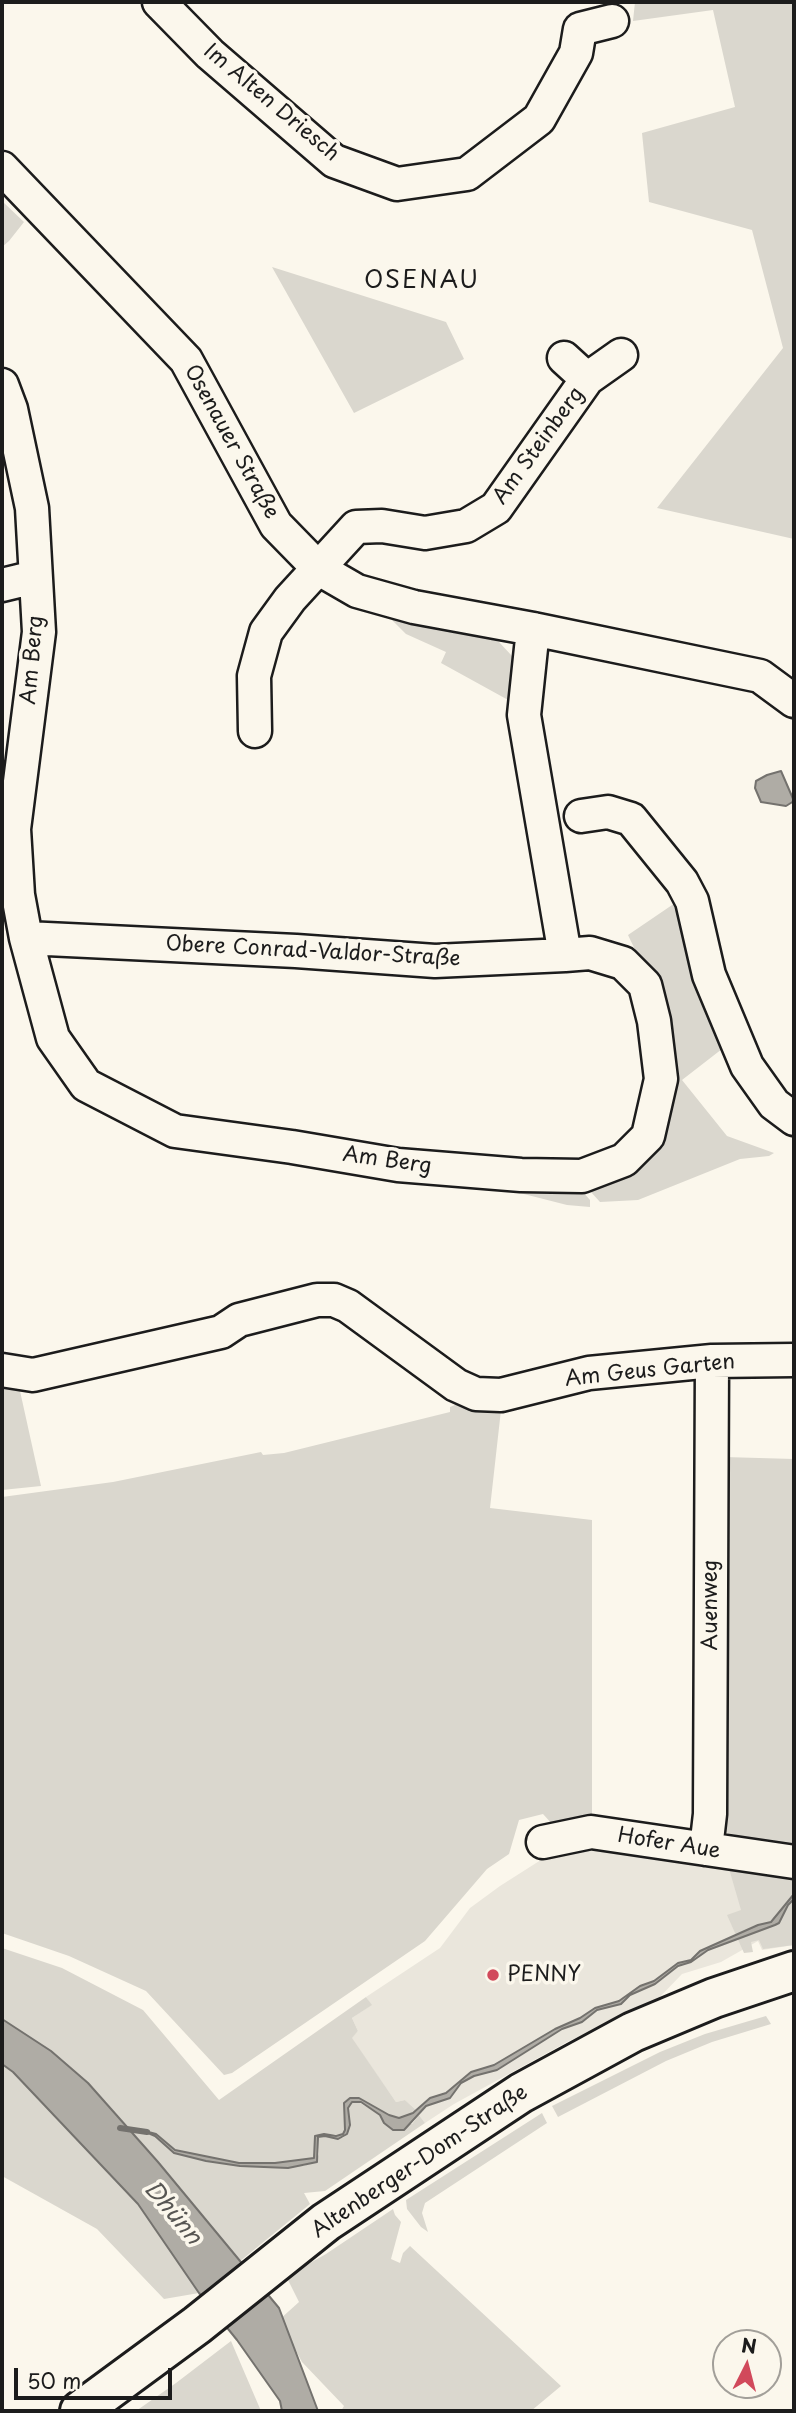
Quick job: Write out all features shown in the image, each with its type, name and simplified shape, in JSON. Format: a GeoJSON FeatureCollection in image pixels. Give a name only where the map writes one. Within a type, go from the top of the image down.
{"type":"FeatureCollection","features":[{"type":"Feature","properties":{"kind":"main road","name":"Altenberger-Dom-Straße"},"geometry":{"type":"LineString","coordinates":[[80,2411],[197,2325],[270,2265],[376,2188],[521,2093],[633,2032],[713,1998],[794,1971]]}},
{"type":"Feature","properties":{"kind":"street","name":"Im Alten Driesch"},"geometry":{"type":"LineString","coordinates":[[159,2],[211,54],[334,162],[397,184],[467,174],[540,119],[576,54],[580,29],[612,21]]}},
{"type":"Feature","properties":{"kind":"street","name":"Osenauer Straße"},"geometry":{"type":"LineString","coordinates":[[2,168],[186,360],[276,524],[318,569],[357,591],[402,604],[760,676],[794,701]]}},
{"type":"Feature","properties":{"kind":"street","name":"Am Steinberg"},"geometry":{"type":"LineString","coordinates":[[255,732],[254,676],[266,632],[290,599],[356,527],[382,526],[425,533],[466,526],[496,508],[576,369],[621,355]]}},
{"type":"Feature","properties":{"kind":"street","name":"Am Berg"},"geometry":{"type":"LineString","coordinates":[[2,385],[11,409],[32,508],[39,632],[13,829],[10,894],[26,938],[53,1038],[86,1084],[175,1131],[292,1147],[398,1166],[582,1176],[624,1160],[648,1136],[655,1115],[661,1079],[654,1021],[645,985],[623,963],[590,953],[565,955]]}},
{"type":"Feature","properties":{"kind":"street"},"geometry":{"type":"LineString","coordinates":[[2,585],[35,577]]}},
{"type":"Feature","properties":{"kind":"street"},"geometry":{"type":"LineString","coordinates":[[533,629],[524,715],[565,955]]}},
{"type":"Feature","properties":{"kind":"street"},"geometry":{"type":"LineString","coordinates":[[581,816],[642,810],[692,901],[709,975],[747,1066],[774,1104],[794,1119]]}},
{"type":"Feature","properties":{"kind":"street","name":"Obere Conrad-Valdor-Straße"},"geometry":{"type":"LineString","coordinates":[[26,938],[296,951],[435,961],[565,955]]}},
{"type":"Feature","properties":{"kind":"street","name":"Am Geus Garten"},"geometry":{"type":"LineString","coordinates":[[2,1370],[33,1375],[222,1332],[239,1320],[317,1300],[334,1300],[348,1306],[456,1385],[476,1394],[502,1395],[589,1373],[712,1361],[794,1360]]}},
{"type":"Feature","properties":{"kind":"street","name":"Auenweg"},"geometry":{"type":"LineString","coordinates":[[706,1849],[710,1814],[712,1361]]}},
{"type":"Feature","properties":{"kind":"street","name":"Hofer Aue"},"geometry":{"type":"LineString","coordinates":[[543,1842],[591,1832],[794,1862]]}},
{"type":"Feature","properties":{"kind":"shaded area"},"geometry":{"type":"Polygon","coordinates":[[[635,2],[794,2],[794,539],[657,508],[783,348],[752,230],[649,202],[642,133],[735,107],[713,10],[633,21],[635,2]]]}},
{"type":"Feature","properties":{"kind":"shaded area"},"geometry":{"type":"Polygon","coordinates":[[[2,201],[24,222],[2,247],[2,201]]]}},
{"type":"Feature","properties":{"kind":"shaded area"},"geometry":{"type":"Polygon","coordinates":[[[272,267],[446,322],[464,359],[354,413],[272,267]]]}},
{"type":"Feature","properties":{"kind":"shaded area"},"geometry":{"type":"Polygon","coordinates":[[[391,619],[499,642],[512,656],[515,668],[510,701],[441,663],[446,652],[406,634],[391,619]]]}},
{"type":"Feature","properties":{"kind":"shaded area"},"geometry":{"type":"Polygon","coordinates":[[[678,901],[731,1042],[682,1080],[727,1136],[774,1153],[740,1159],[638,1200],[600,1202],[581,1181],[655,1141],[639,958],[628,935],[678,901]]]}},
{"type":"Feature","properties":{"kind":"shaded area"},"geometry":{"type":"Polygon","coordinates":[[[574,1182],[590,1200],[590,1207],[567,1205],[512,1191],[513,1184],[574,1182]]]}},
{"type":"Feature","properties":{"kind":"shaded area"},"geometry":{"type":"Polygon","coordinates":[[[2,1382],[20,1391],[41,1486],[2,1490],[2,1382]]]}},
{"type":"Feature","properties":{"kind":"shaded area"},"geometry":{"type":"Polygon","coordinates":[[[460,1403],[484,1411],[501,1410],[490,1508],[592,1520],[592,1819],[553,1825],[543,1814],[519,1820],[509,1854],[487,1869],[425,1941],[232,2073],[224,2075],[146,1991],[69,1956],[2,1933],[2,1497],[113,1482],[261,1452],[263,1455],[284,1453],[450,1412],[450,1407],[460,1403]]]}},
{"type":"Feature","properties":{"kind":"shaded area"},"geometry":{"type":"Polygon","coordinates":[[[724,1457],[794,1459],[794,1846],[762,1842],[717,1830],[724,1457]]]}},
{"type":"Feature","properties":{"kind":"shaded area"},"geometry":{"type":"Polygon","coordinates":[[[583,1847],[794,1874],[774,1920],[700,1951],[691,1960],[678,1963],[654,1981],[640,1986],[619,2001],[595,2008],[494,2065],[471,2072],[446,2093],[430,2098],[416,2110],[405,2100],[396,2102],[351,2038],[358,2031],[352,2018],[371,2005],[366,1997],[440,1948],[470,1908],[500,1886],[558,1851],[583,1847]]]}},
{"type":"Feature","properties":{"kind":"shaded area"},"geometry":{"type":"Polygon","coordinates":[[[731,1868],[794,1875],[794,1945],[763,1949],[759,1940],[751,1942],[753,1952],[744,1953],[727,1915],[741,1910],[731,1868]]]}},
{"type":"Feature","properties":{"kind":"shaded area"},"geometry":{"type":"Polygon","coordinates":[[[794,1899],[794,1945],[762,1950],[758,1941],[721,1962],[682,1974],[655,2002],[569,2041],[454,2104],[425,2123],[419,2115],[426,2106],[450,2098],[461,2083],[474,2076],[497,2070],[562,2029],[582,2022],[597,2010],[621,2004],[630,1995],[656,1984],[678,1966],[691,1962],[708,1950],[758,1930],[794,1899]]]}},
{"type":"Feature","properties":{"kind":"shaded area"},"geometry":{"type":"Polygon","coordinates":[[[2,1948],[62,1968],[143,2010],[219,2100],[366,1997],[372,2005],[352,2018],[358,2031],[352,2038],[396,2102],[405,2100],[416,2110],[413,2113],[399,2118],[359,2098],[344,2104],[343,2134],[315,2136],[314,2158],[275,2163],[239,2163],[175,2150],[156,2134],[143,2132],[155,2136],[174,2153],[240,2166],[303,2166],[316,2162],[319,2154],[318,2138],[344,2137],[350,2125],[348,2108],[352,2102],[357,2101],[380,2115],[384,2123],[412,2124],[419,2115],[425,2123],[325,2191],[304,2193],[310,2204],[239,2262],[158,2162],[88,2083],[51,2051],[2,2019],[2,1948]]]}},
{"type":"Feature","properties":{"kind":"shaded area"},"geometry":{"type":"Polygon","coordinates":[[[766,2016],[771,2024],[712,2042],[666,2061],[558,2117],[552,2106],[660,2052],[705,2034],[766,2016]]]}},
{"type":"Feature","properties":{"kind":"shaded area"},"geometry":{"type":"Polygon","coordinates":[[[2,2064],[13,2072],[138,2204],[199,2293],[164,2299],[97,2229],[2,2176],[2,2064]]]}},
{"type":"Feature","properties":{"kind":"shaded area"},"geometry":{"type":"Polygon","coordinates":[[[542,2113],[547,2123],[425,2203],[422,2213],[428,2232],[421,2227],[407,2209],[406,2200],[542,2113]]]}},
{"type":"Feature","properties":{"kind":"shaded area"},"geometry":{"type":"Polygon","coordinates":[[[393,2209],[401,2222],[391,2259],[400,2263],[403,2253],[410,2246],[561,2386],[531,2411],[341,2411],[344,2406],[302,2362],[279,2320],[299,2302],[288,2280],[303,2267],[393,2209]]]}},
{"type":"Feature","properties":{"kind":"shaded area"},"geometry":{"type":"Polygon","coordinates":[[[231,2341],[261,2411],[136,2411],[176,2383],[231,2341]]]}},
{"type":"Feature","properties":{"kind":"water"},"geometry":{"type":"Polygon","coordinates":[[[781,771],[794,801],[786,806],[761,802],[755,788],[756,781],[781,771]]]}},
{"type":"Feature","properties":{"kind":"water"},"geometry":{"type":"Polygon","coordinates":[[[794,1894],[794,1899],[779,1923],[708,1950],[691,1962],[678,1966],[655,1984],[630,1995],[621,2004],[597,2010],[582,2022],[562,2029],[497,2070],[474,2076],[461,2083],[450,2098],[426,2106],[404,2130],[393,2130],[384,2123],[380,2115],[361,2102],[352,2102],[348,2108],[350,2125],[347,2134],[338,2139],[318,2137],[317,2162],[288,2168],[206,2161],[174,2153],[155,2136],[141,2130],[156,2134],[175,2150],[239,2163],[275,2163],[314,2158],[315,2136],[343,2134],[344,2103],[350,2098],[359,2098],[399,2118],[413,2113],[430,2098],[446,2093],[471,2072],[494,2065],[595,2008],[619,2001],[640,1986],[654,1981],[678,1963],[691,1960],[700,1951],[758,1925],[771,1922],[794,1894]]]}},
{"type":"Feature","properties":{"kind":"water","name":"Dhünn"},"geometry":{"type":"Polygon","coordinates":[[[2,2019],[51,2051],[88,2083],[158,2162],[279,2308],[318,2411],[282,2411],[280,2401],[237,2340],[199,2293],[138,2204],[13,2072],[2,2064],[2,2019]]]}},
{"type":"Feature","properties":{"kind":"waterway"},"geometry":{"type":"LineString","coordinates":[[120,2128],[147,2132]]}},
{"type":"Feature","properties":{"kind":"place","name":"PENNY"},"geometry":{"type":"Point","coordinates":[493,1975]}},
{"type":"Feature","properties":{"kind":"district","name":"OSENAU"},"geometry":{"type":"Point","coordinates":[422,281]}}]}
